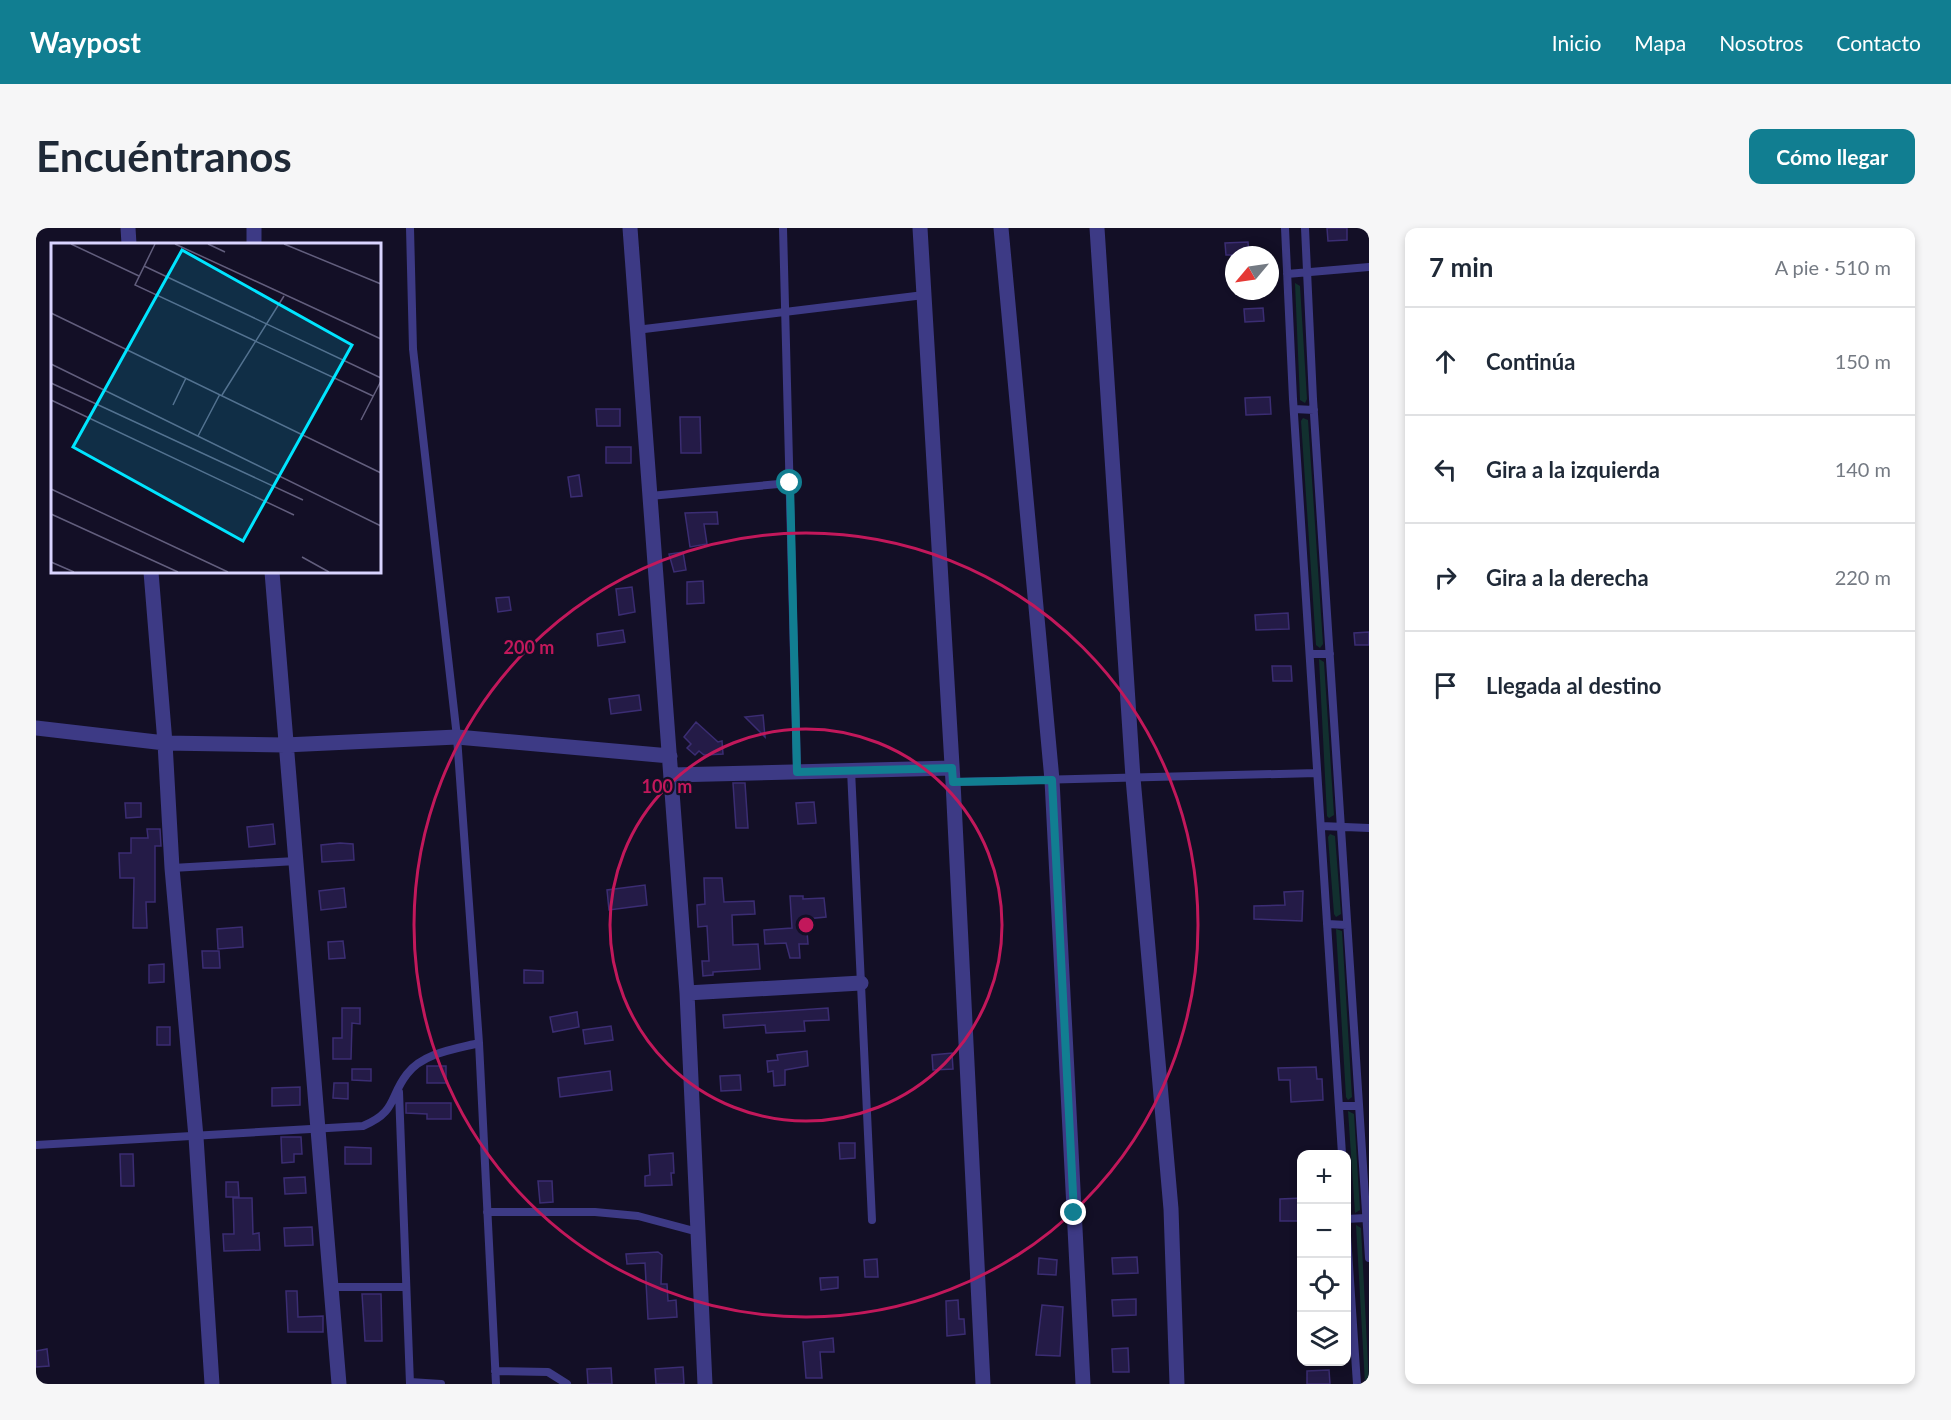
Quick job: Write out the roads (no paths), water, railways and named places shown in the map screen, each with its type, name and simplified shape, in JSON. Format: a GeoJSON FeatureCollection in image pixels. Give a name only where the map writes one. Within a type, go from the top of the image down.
{"type":"FeatureCollection","features":[{"type":"Feature","properties":{"kind":"street"},"geometry":{"type":"LineString","coordinates":[[128,228],[129,243]]}},
{"type":"Feature","properties":{"kind":"street"},"geometry":{"type":"LineString","coordinates":[[630,228],[687,993],[705,1384]]}},
{"type":"Feature","properties":{"kind":"street"},"geometry":{"type":"LineString","coordinates":[[920,228],[953,775],[983,1384]]}},
{"type":"Feature","properties":{"kind":"street"},"geometry":{"type":"LineString","coordinates":[[1001,228],[1052,780],[1083,1384]]}},
{"type":"Feature","properties":{"kind":"street"},"geometry":{"type":"LineString","coordinates":[[1097,228],[1133,778],[1171,1209],[1177,1384]]}},
{"type":"Feature","properties":{"kind":"street"},"geometry":{"type":"LineString","coordinates":[[151,573],[165,743],[172,868],[196,1137],[212,1384]]}},
{"type":"Feature","properties":{"kind":"street"},"geometry":{"type":"LineString","coordinates":[[272,573],[339,1384]]}},
{"type":"Feature","properties":{"kind":"street"},"geometry":{"type":"LineString","coordinates":[[36,728],[165,743],[285,745],[457,737],[670,756]]}},
{"type":"Feature","properties":{"kind":"street"},"geometry":{"type":"LineString","coordinates":[[671,775],[851,770],[953,775]]}},
{"type":"Feature","properties":{"kind":"street"},"geometry":{"type":"LineString","coordinates":[[687,993],[861,982]]}},
{"type":"Feature","properties":{"kind":"lane"},"geometry":{"type":"LineString","coordinates":[[410,228],[413,350],[457,737],[479,1043],[496,1384]]}},
{"type":"Feature","properties":{"kind":"lane"},"geometry":{"type":"LineString","coordinates":[[783,228],[797,772]]}},
{"type":"Feature","properties":{"kind":"lane"},"geometry":{"type":"LineString","coordinates":[[1285,228],[1294,409],[1342,1150]]}},
{"type":"Feature","properties":{"kind":"lane"},"geometry":{"type":"LineString","coordinates":[[1305,228],[1314,410],[1369,1258]]}},
{"type":"Feature","properties":{"kind":"lane"},"geometry":{"type":"LineString","coordinates":[[1287,274],[1369,267]]}},
{"type":"Feature","properties":{"kind":"lane"},"geometry":{"type":"LineString","coordinates":[[636,330],[924,295]]}},
{"type":"Feature","properties":{"kind":"lane"},"geometry":{"type":"LineString","coordinates":[[1294,409],[1314,410]]}},
{"type":"Feature","properties":{"kind":"lane"},"geometry":{"type":"LineString","coordinates":[[650,496],[790,483]]}},
{"type":"Feature","properties":{"kind":"lane"},"geometry":{"type":"LineString","coordinates":[[1310,654],[1330,654]]}},
{"type":"Feature","properties":{"kind":"lane"},"geometry":{"type":"LineString","coordinates":[[851,770],[872,1220]]}},
{"type":"Feature","properties":{"kind":"lane"},"geometry":{"type":"LineString","coordinates":[[953,775],[1052,780],[1317,772]]}},
{"type":"Feature","properties":{"kind":"lane"},"geometry":{"type":"LineString","coordinates":[[1321,826],[1369,828]]}},
{"type":"Feature","properties":{"kind":"lane"},"geometry":{"type":"LineString","coordinates":[[172,868],[296,861]]}},
{"type":"Feature","properties":{"kind":"lane"},"geometry":{"type":"LineString","coordinates":[[1327,924],[1347,925]]}},
{"type":"Feature","properties":{"kind":"lane"},"geometry":{"type":"LineString","coordinates":[[36,1145],[363,1126],[386,1111],[408,1072],[426,1058],[479,1043]]}},
{"type":"Feature","properties":{"kind":"lane"},"geometry":{"type":"LineString","coordinates":[[399,1090],[410,1383],[441,1384]]}},
{"type":"Feature","properties":{"kind":"lane"},"geometry":{"type":"LineString","coordinates":[[1339,1106],[1359,1106]]}},
{"type":"Feature","properties":{"kind":"lane"},"geometry":{"type":"LineString","coordinates":[[487,1212],[617,1214],[638,1216],[698,1232]]}},
{"type":"Feature","properties":{"kind":"lane"},"geometry":{"type":"LineString","coordinates":[[1351,1220],[1366,1218]]}},
{"type":"Feature","properties":{"kind":"lane"},"geometry":{"type":"LineString","coordinates":[[1349,1258],[1357,1384]]}},
{"type":"Feature","properties":{"kind":"lane"},"geometry":{"type":"LineString","coordinates":[[332,1287],[406,1287]]}},
{"type":"Feature","properties":{"kind":"lane"},"geometry":{"type":"LineString","coordinates":[[495,1371],[548,1372],[567,1384]]}}]}
